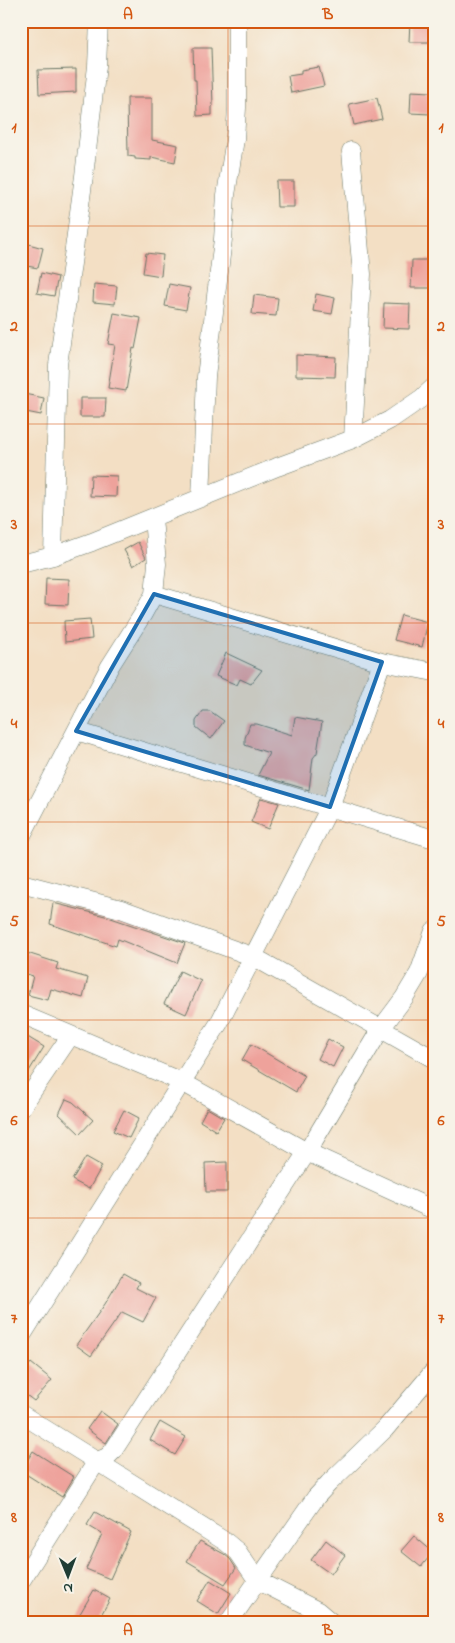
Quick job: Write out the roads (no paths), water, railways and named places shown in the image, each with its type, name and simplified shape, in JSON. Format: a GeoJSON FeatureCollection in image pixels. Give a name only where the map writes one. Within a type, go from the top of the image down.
{"type":"FeatureCollection","features":[{"type":"Feature","properties":{"kind":"street"},"geometry":{"type":"LineString","coordinates":[[54,556],[58,365],[97,66],[98,21]]}},
{"type":"Feature","properties":{"kind":"street"},"geometry":{"type":"LineString","coordinates":[[201,498],[206,377],[223,239],[226,195],[236,131],[237,21]]}},
{"type":"Feature","properties":{"kind":"street"},"geometry":{"type":"LineString","coordinates":[[351,151],[362,274],[353,439]]}},
{"type":"Feature","properties":{"kind":"street"},"geometry":{"type":"LineString","coordinates":[[21,564],[54,556],[153,518],[276,466],[353,439],[390,420],[422,398],[434,387]]}},
{"type":"Feature","properties":{"kind":"street"},"geometry":{"type":"LineString","coordinates":[[21,837],[110,666],[154,594],[157,564],[153,518]]}},
{"type":"Feature","properties":{"kind":"street"},"geometry":{"type":"LineString","coordinates":[[154,594],[382,662],[434,672]]}},
{"type":"Feature","properties":{"kind":"street"},"geometry":{"type":"LineString","coordinates":[[21,1338],[219,1023],[330,807],[382,662]]}},
{"type":"Feature","properties":{"kind":"street"},"geometry":{"type":"LineString","coordinates":[[76,731],[434,840]]}},
{"type":"Feature","properties":{"kind":"street"},"geometry":{"type":"LineString","coordinates":[[21,883],[121,909],[254,957],[434,1059]]}},
{"type":"Feature","properties":{"kind":"street"},"geometry":{"type":"LineString","coordinates":[[21,1581],[97,1462],[107,1457],[113,1451],[307,1152],[380,1030],[404,998],[419,973],[434,931]]}},
{"type":"Feature","properties":{"kind":"street"},"geometry":{"type":"LineString","coordinates":[[21,1014],[182,1082],[307,1152],[434,1210]]}},
{"type":"Feature","properties":{"kind":"street"},"geometry":{"type":"LineString","coordinates":[[21,1108],[71,1035]]}},
{"type":"Feature","properties":{"kind":"street"},"geometry":{"type":"LineString","coordinates":[[229,1622],[316,1497],[385,1430],[434,1371]]}},
{"type":"Feature","properties":{"kind":"street"},"geometry":{"type":"LineString","coordinates":[[21,1414],[226,1542],[238,1552],[257,1580],[318,1611],[331,1622]]}}]}
